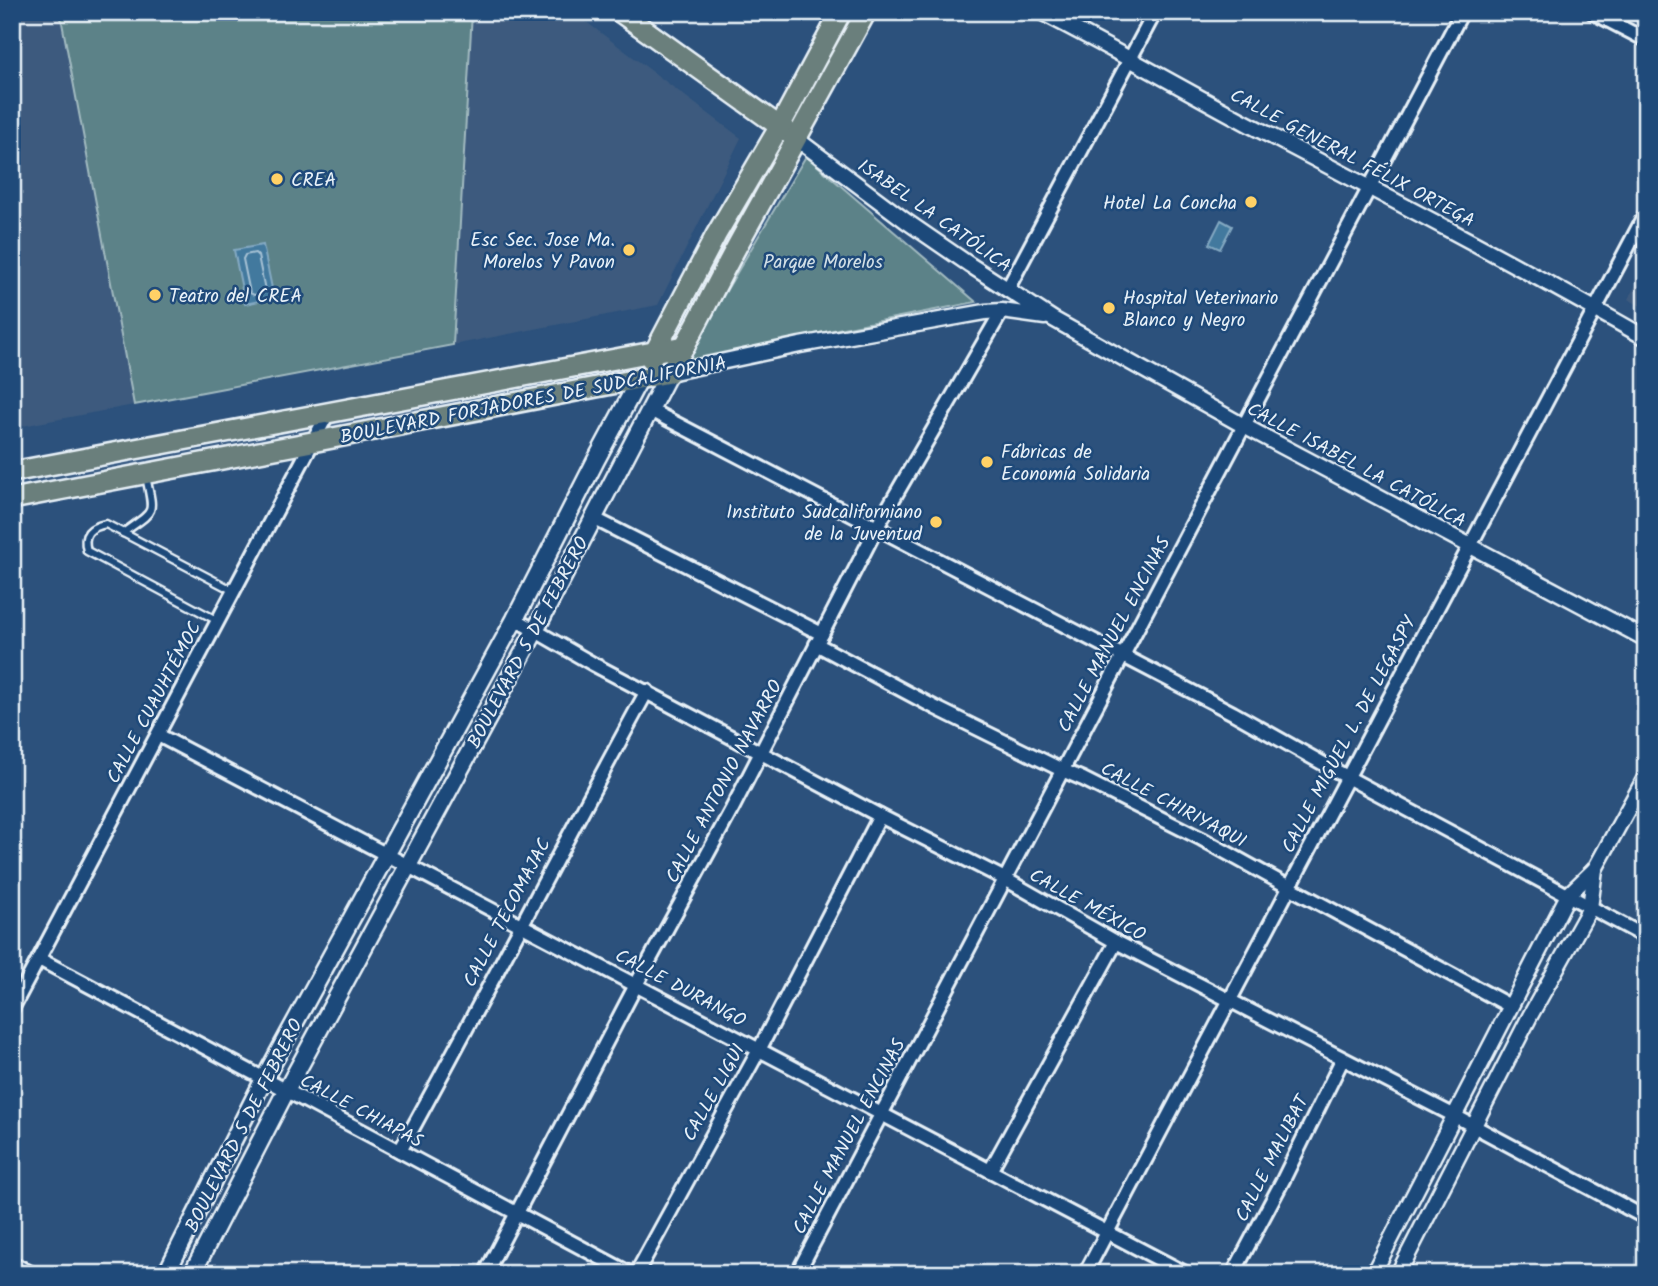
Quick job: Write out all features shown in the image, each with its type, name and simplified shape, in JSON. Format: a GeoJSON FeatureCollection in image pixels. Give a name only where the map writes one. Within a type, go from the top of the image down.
{"type":"FeatureCollection","features":[{"type":"Feature","properties":{"kind":"main road"},"geometry":{"type":"LineString","coordinates":[[620,12],[797,139]]}},
{"type":"Feature","properties":{"kind":"main road","name":"BOULEVARD 5 DE FEBRERO"},"geometry":{"type":"LineString","coordinates":[[166,1274],[264,1079],[515,619],[716,235],[780,126],[841,12]]}},
{"type":"Feature","properties":{"kind":"main road","name":"BOULEVARD 5 DE FEBRERO"},"geometry":{"type":"LineString","coordinates":[[192,1274],[286,1091],[535,631],[669,373],[866,12]]}},
{"type":"Feature","properties":{"kind":"main road","name":"BOULEVARD FORJADORES DE SUDCALIFORNIA"},"geometry":{"type":"LineString","coordinates":[[12,472],[685,346]]}},
{"type":"Feature","properties":{"kind":"main road","name":"BOULEVARD FORJADORES DE SUDCALIFORNIA"},"geometry":{"type":"LineString","coordinates":[[12,499],[669,373]]}},
{"type":"Feature","properties":{"kind":"street","name":"CALLE GENERAL FÉLIX ORTEGA"},"geometry":{"type":"LineString","coordinates":[[1041,12],[1646,338]]}},
{"type":"Feature","properties":{"kind":"street"},"geometry":{"type":"LineString","coordinates":[[1007,290],[1155,12]]}},
{"type":"Feature","properties":{"kind":"street","name":"CALLE MANUEL ENCINAS"},"geometry":{"type":"LineString","coordinates":[[797,1274],[1462,12]]}},
{"type":"Feature","properties":{"kind":"street"},"geometry":{"type":"LineString","coordinates":[[1592,12],[1646,40]]}},
{"type":"Feature","properties":{"kind":"street","name":"ISABEL LA CATÓLICA"},"geometry":{"type":"LineString","coordinates":[[797,139],[906,221],[1053,319]]}},
{"type":"Feature","properties":{"kind":"street","name":"CALLE MIGUEL L. DE LEGASPY"},"geometry":{"type":"LineString","coordinates":[[1084,1274],[1646,214]]}},
{"type":"Feature","properties":{"kind":"street","name":"BOULEVARD FORJADORES DE SUDCALIFORNIA"},"geometry":{"type":"LineString","coordinates":[[669,373],[800,345],[985,312],[1002,311],[1053,319]]}},
{"type":"Feature","properties":{"kind":"street","name":"CALLE ANTONIO NAVARRO"},"geometry":{"type":"LineString","coordinates":[[485,1274],[636,985],[708,855],[877,527],[1002,311]]}},
{"type":"Feature","properties":{"kind":"street","name":"CALLE ISABEL LA CATÓLICA"},"geometry":{"type":"LineString","coordinates":[[1053,319],[1244,426],[1646,639]]}},
{"type":"Feature","properties":{"kind":"street"},"geometry":{"type":"LineString","coordinates":[[650,410],[1233,713],[1646,937]]}},
{"type":"Feature","properties":{"kind":"street","name":"CALLE CUAUHTÉMOC"},"geometry":{"type":"LineString","coordinates":[[12,1009],[328,413]]}},
{"type":"Feature","properties":{"kind":"street","name":"CALLE CHIRIYAQUI"},"geometry":{"type":"LineString","coordinates":[[593,518],[819,639],[936,708],[1202,839],[1510,1006]]}},
{"type":"Feature","properties":{"kind":"street","name":"CALLE MÉXICO"},"geometry":{"type":"LineString","coordinates":[[515,619],[593,664],[1005,879],[1116,942],[1455,1116],[1646,1218]]}},
{"type":"Feature","properties":{"kind":"street","name":"CALLE TECOMAJAC"},"geometry":{"type":"LineString","coordinates":[[400,1151],[647,691]]}},
{"type":"Feature","properties":{"kind":"street","name":"CALLE DURANGO"},"geometry":{"type":"LineString","coordinates":[[158,735],[1187,1274]]}},
{"type":"Feature","properties":{"kind":"street"},"geometry":{"type":"LineString","coordinates":[[1373,1274],[1568,895],[1595,869],[1643,786]]}},
{"type":"Feature","properties":{"kind":"street","name":"CALLE LIGUI"},"geometry":{"type":"LineString","coordinates":[[633,1274],[758,1050],[880,816]]}},
{"type":"Feature","properties":{"kind":"street"},"geometry":{"type":"LineString","coordinates":[[1398,1274],[1530,1016],[1590,908],[1595,869]]}},
{"type":"Feature","properties":{"kind":"street"},"geometry":{"type":"LineString","coordinates":[[990,1171],[1116,942]]}},
{"type":"Feature","properties":{"kind":"street","name":"CALLE CHIAPAS"},"geometry":{"type":"LineString","coordinates":[[38,959],[633,1274]]}},
{"type":"Feature","properties":{"kind":"street","name":"CALLE MALIBAT"},"geometry":{"type":"LineString","coordinates":[[1233,1274],[1342,1059]]}},
{"type":"Feature","properties":{"kind":"street"},"geometry":{"type":"LineString","coordinates":[[12,1263],[32,1274]]}},
{"type":"Feature","properties":{"kind":"lane"},"geometry":{"type":"LineString","coordinates":[[123,533],[150,514],[153,508],[145,473]]}},
{"type":"Feature","properties":{"kind":"lane"},"geometry":{"type":"LineString","coordinates":[[218,621],[87,551],[86,535],[94,526],[106,524],[234,591]]}},
{"type":"Feature","properties":{"kind":"shaded area"},"geometry":{"type":"Polygon","coordinates":[[[12,12],[60,12],[134,405],[12,428],[12,12]]]}},
{"type":"Feature","properties":{"kind":"shaded area"},"geometry":{"type":"Polygon","coordinates":[[[472,12],[573,12],[741,138],[658,305],[453,345],[472,12]]]}},
{"type":"Feature","properties":{"kind":"shaded area"},"geometry":{"type":"Polygon","coordinates":[[[1646,266],[1646,309],[1628,299],[1646,266]]]}},
{"type":"Feature","properties":{"kind":"green space","name":"CREA"},"geometry":{"type":"Polygon","coordinates":[[[60,12],[472,12],[453,345],[134,405],[60,12]]]}},
{"type":"Feature","properties":{"kind":"green space","name":"Parque Morelos"},"geometry":{"type":"Polygon","coordinates":[[[806,156],[976,302],[684,362],[806,156]]]}},
{"type":"Feature","properties":{"kind":"water"},"geometry":{"type":"Polygon","coordinates":[[[1221,220],[1232,226],[1220,249],[1209,244],[1221,220]]]}},
{"type":"Feature","properties":{"kind":"water"},"geometry":{"type":"Polygon","coordinates":[[[263,245],[274,298],[245,304],[234,250],[263,245]]]}},
{"type":"Feature","properties":{"kind":"place","name":"CREA"},"geometry":{"type":"Point","coordinates":[277,179]}},
{"type":"Feature","properties":{"kind":"place","name":"Hotel La Concha"},"geometry":{"type":"Point","coordinates":[1251,202]}},
{"type":"Feature","properties":{"kind":"place","name":"Esc Sec. Jose Ma. Morelos Y Pavon"},"geometry":{"type":"Point","coordinates":[629,250]}},
{"type":"Feature","properties":{"kind":"place","name":"Teatro del CREA"},"geometry":{"type":"Point","coordinates":[155,295]}},
{"type":"Feature","properties":{"kind":"place","name":"Hospital Veterinario Blanco y Negro"},"geometry":{"type":"Point","coordinates":[1109,308]}},
{"type":"Feature","properties":{"kind":"place","name":"Fábricas de Economía Solidaria"},"geometry":{"type":"Point","coordinates":[987,462]}},
{"type":"Feature","properties":{"kind":"place","name":"Instituto Sudcaliforniano de la Juventud"},"geometry":{"type":"Point","coordinates":[936,522]}}]}
